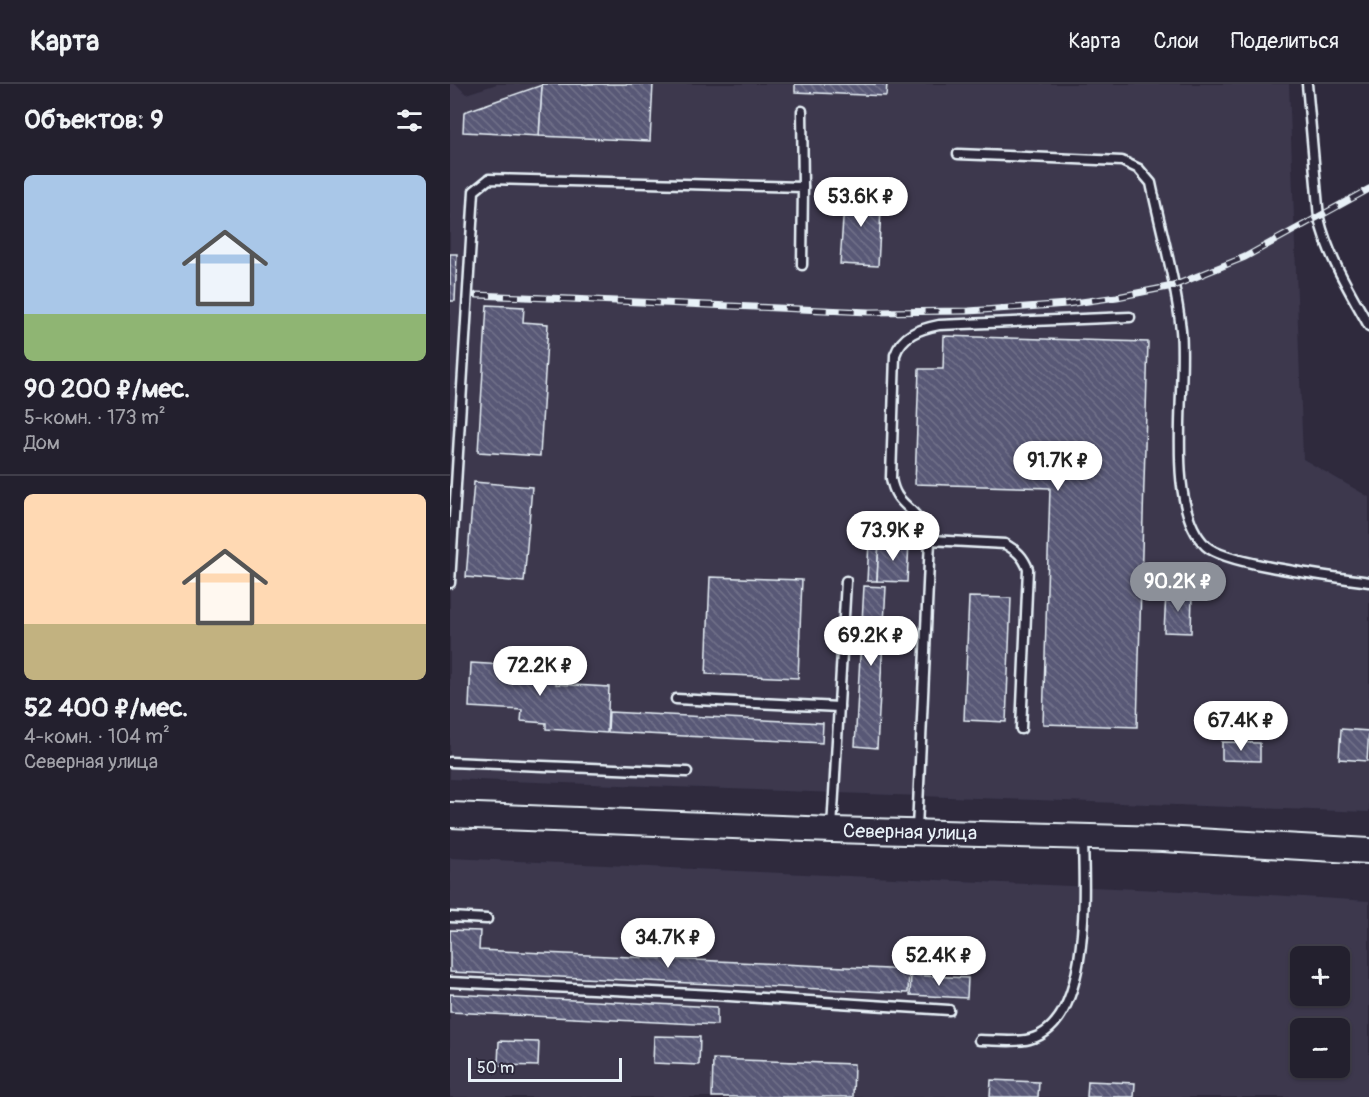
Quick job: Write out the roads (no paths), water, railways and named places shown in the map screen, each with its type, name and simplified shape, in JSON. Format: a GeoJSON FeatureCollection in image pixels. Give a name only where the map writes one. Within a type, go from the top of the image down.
{"type":"FeatureCollection","features":[{"type":"Feature","properties":{"kind":"main road","name":"Северная улица"},"geometry":{"type":"LineString","coordinates":[[450,815],[917,833],[1163,839],[1369,851]]}},
{"type":"Feature","properties":{"kind":"lane"},"geometry":{"type":"LineString","coordinates":[[1307,84],[1319,218],[1324,239],[1330,255],[1369,326]]}},
{"type":"Feature","properties":{"kind":"lane"},"geometry":{"type":"LineString","coordinates":[[802,111],[802,265]]}},
{"type":"Feature","properties":{"kind":"lane"},"geometry":{"type":"LineString","coordinates":[[958,154],[1122,161],[1139,169],[1151,183],[1181,327],[1183,352],[1180,460],[1183,499],[1193,530],[1208,548],[1238,560],[1369,582]]}},
{"type":"Feature","properties":{"kind":"lane"},"geometry":{"type":"LineString","coordinates":[[450,583],[474,191],[489,179],[803,187]]}},
{"type":"Feature","properties":{"kind":"lane"},"geometry":{"type":"LineString","coordinates":[[917,833],[930,540],[920,520],[900,501],[893,490],[891,478],[895,356],[898,347],[920,328],[939,325],[1130,317]]}},
{"type":"Feature","properties":{"kind":"lane"},"geometry":{"type":"LineString","coordinates":[[930,540],[1005,544],[1016,550],[1024,559],[1028,569],[1021,729]]}},
{"type":"Feature","properties":{"kind":"lane"},"geometry":{"type":"LineString","coordinates":[[832,830],[846,580]]}},
{"type":"Feature","properties":{"kind":"lane"},"geometry":{"type":"LineString","coordinates":[[676,699],[839,707]]}},
{"type":"Feature","properties":{"kind":"lane"},"geometry":{"type":"LineString","coordinates":[[450,762],[687,772]]}},
{"type":"Feature","properties":{"kind":"lane"},"geometry":{"type":"LineString","coordinates":[[979,1040],[1030,1039],[1038,1036],[1052,1024],[1071,997],[1077,975],[1084,910],[1083,837]]}},
{"type":"Feature","properties":{"kind":"lane"},"geometry":{"type":"LineString","coordinates":[[450,917],[486,919]]}},
{"type":"Feature","properties":{"kind":"lane"},"geometry":{"type":"LineString","coordinates":[[450,982],[714,994],[949,1010]]}},
{"type":"Feature","properties":{"kind":"railway"},"geometry":{"type":"LineString","coordinates":[[477,295],[869,312],[969,311],[1067,304],[1173,286],[1245,257],[1369,189]]}}]}
